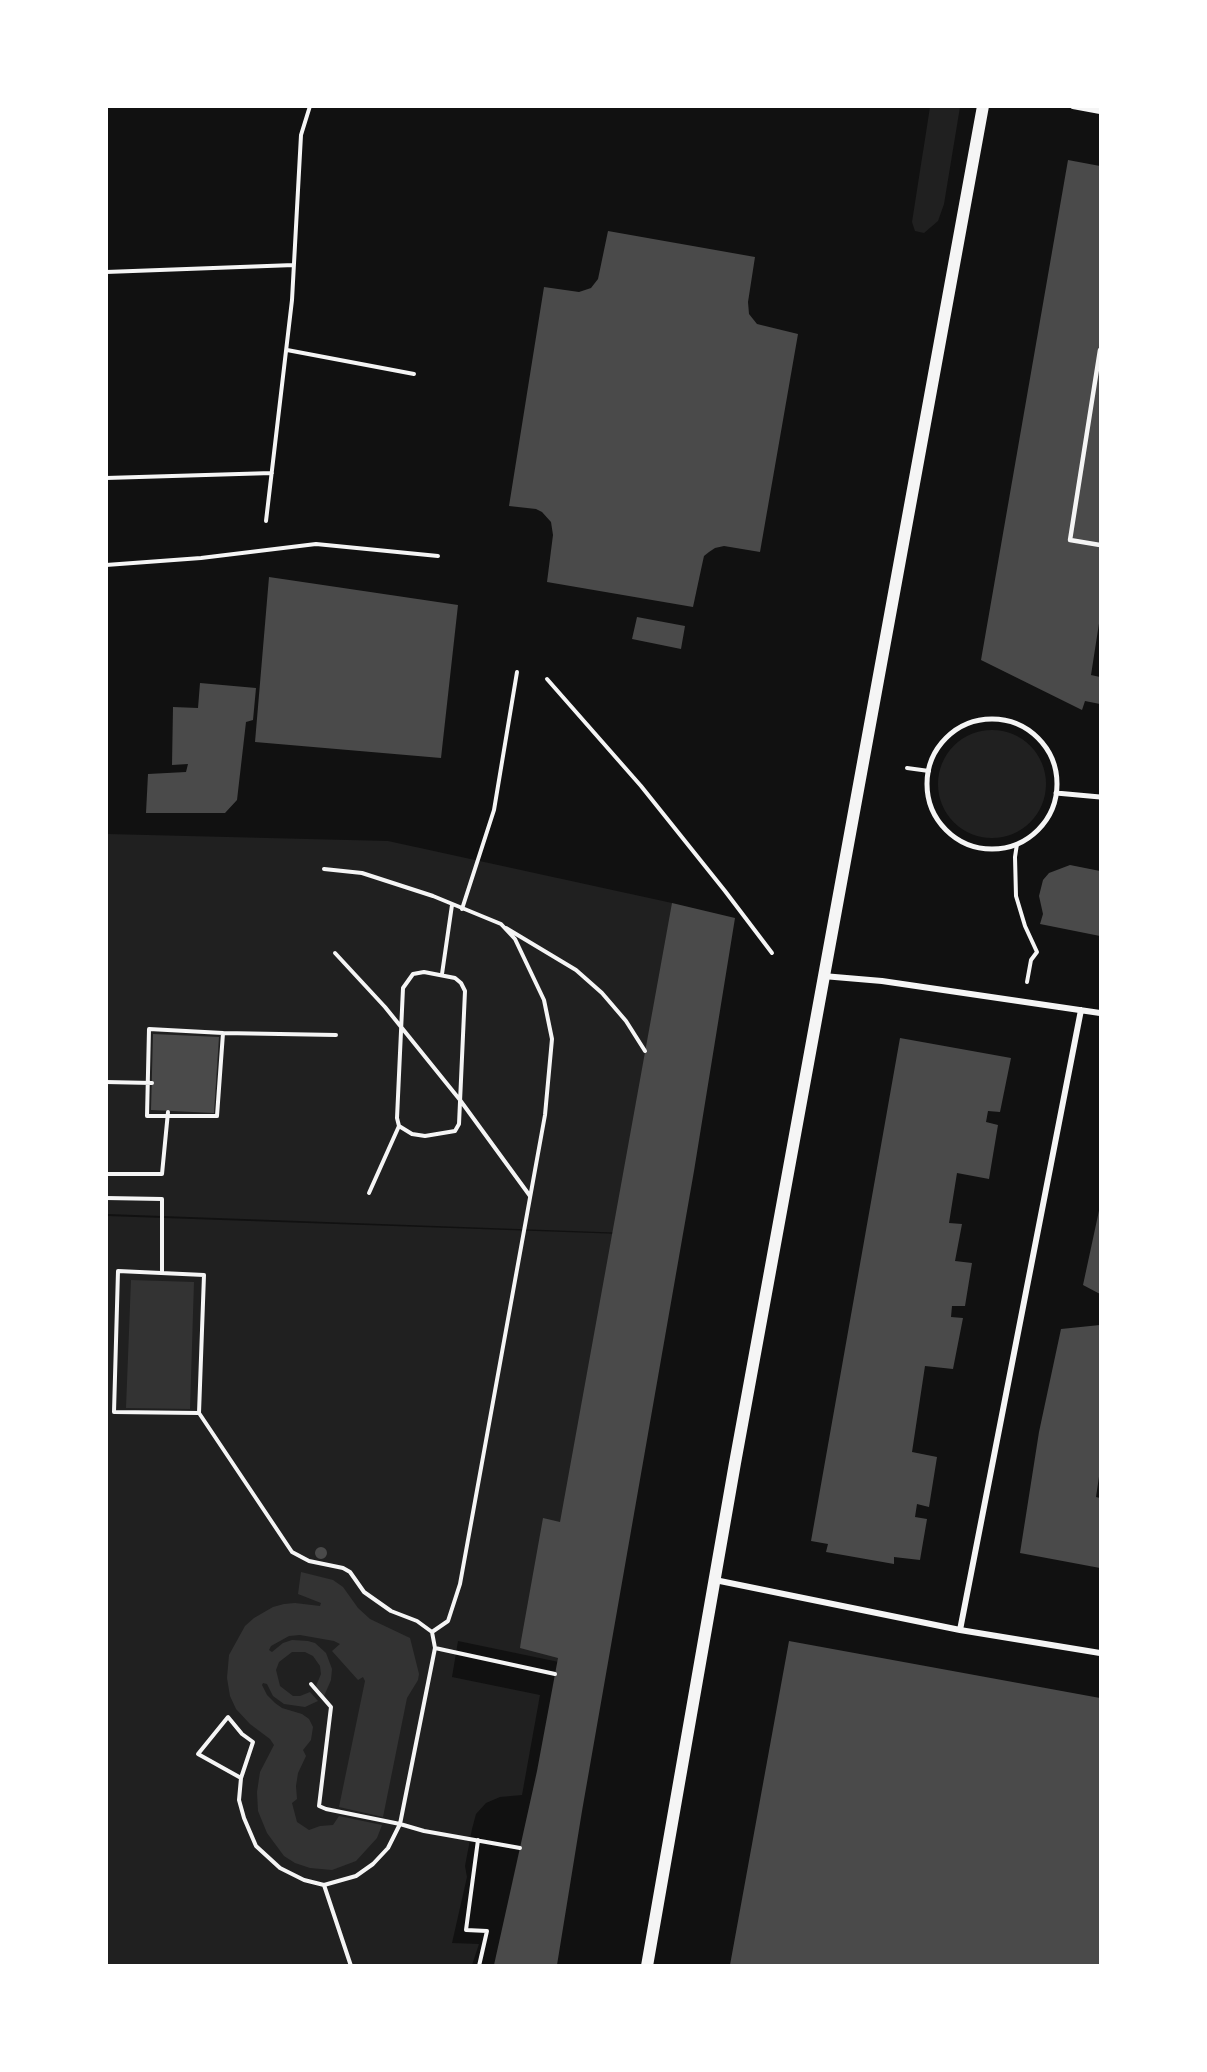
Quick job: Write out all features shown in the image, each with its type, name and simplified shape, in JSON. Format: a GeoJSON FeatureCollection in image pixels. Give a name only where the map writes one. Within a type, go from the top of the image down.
{"type":"FeatureCollection","features":[{"type":"Feature","properties":{"kind":"main road"},"geometry":{"type":"LineString","coordinates":[[647,1965],[823,976],[983,106]]}},
{"type":"Feature","properties":{"kind":"street"},"geometry":{"type":"LineString","coordinates":[[1073,106],[1101,111]]}},
{"type":"Feature","properties":{"kind":"street"},"geometry":{"type":"LineString","coordinates":[[1000,719],[1020,725],[1037,736],[1049,753],[1056,773],[1056,793],[1050,814],[1036,832],[1017,844],[996,849],[974,847],[954,837],[939,822],[929,801],[927,779],[933,758],[944,740],[960,727],[980,720],[1000,719]]}},
{"type":"Feature","properties":{"kind":"street"},"geometry":{"type":"LineString","coordinates":[[1056,793],[1101,797]]}},
{"type":"Feature","properties":{"kind":"street"},"geometry":{"type":"LineString","coordinates":[[823,976],[882,981],[1101,1013]]}},
{"type":"Feature","properties":{"kind":"street"},"geometry":{"type":"LineString","coordinates":[[960,1630],[1082,1010]]}},
{"type":"Feature","properties":{"kind":"street"},"geometry":{"type":"LineString","coordinates":[[714,1580],[960,1630],[1101,1653]]}},
{"type":"Feature","properties":{"kind":"lane"},"geometry":{"type":"LineString","coordinates":[[1101,350],[1070,540],[1101,545]]}},
{"type":"Feature","properties":{"kind":"path"},"geometry":{"type":"LineString","coordinates":[[266,521],[287,350],[301,135],[310,106]]}},
{"type":"Feature","properties":{"kind":"path"},"geometry":{"type":"LineString","coordinates":[[106,272],[294,265]]}},
{"type":"Feature","properties":{"kind":"path"},"geometry":{"type":"LineString","coordinates":[[287,350],[414,374]]}},
{"type":"Feature","properties":{"kind":"path"},"geometry":{"type":"LineString","coordinates":[[106,478],[272,473]]}},
{"type":"Feature","properties":{"kind":"path"},"geometry":{"type":"LineString","coordinates":[[106,565],[201,558],[316,544],[438,556]]}},
{"type":"Feature","properties":{"kind":"path"},"geometry":{"type":"LineString","coordinates":[[462,909],[494,810],[517,672]]}},
{"type":"Feature","properties":{"kind":"path"},"geometry":{"type":"LineString","coordinates":[[547,680],[641,786],[772,953]]}},
{"type":"Feature","properties":{"kind":"path"},"geometry":{"type":"LineString","coordinates":[[906,768],[929,771]]}},
{"type":"Feature","properties":{"kind":"path"},"geometry":{"type":"LineString","coordinates":[[1017,844],[1016,896],[1024,926],[1037,952],[1030,960],[1024,1001]]}},
{"type":"Feature","properties":{"kind":"path"},"geometry":{"type":"LineString","coordinates":[[324,869],[362,873],[433,896],[501,924],[576,970],[602,993],[626,1021],[645,1051]]}},
{"type":"Feature","properties":{"kind":"path"},"geometry":{"type":"LineString","coordinates":[[442,974],[452,905]]}},
{"type":"Feature","properties":{"kind":"path"},"geometry":{"type":"LineString","coordinates":[[432,1632],[448,1621],[460,1584],[545,1115],[552,1039],[544,1000],[515,939],[501,924]]}},
{"type":"Feature","properties":{"kind":"path"},"geometry":{"type":"LineString","coordinates":[[335,953],[401,1027],[460,1100],[530,1197]]}},
{"type":"Feature","properties":{"kind":"path"},"geometry":{"type":"LineString","coordinates":[[369,1193],[399,1126],[397,1118],[403,988],[413,974],[424,972],[455,978],[465,991],[459,1124],[455,1131],[425,1136],[412,1134],[399,1126]]}},
{"type":"Feature","properties":{"kind":"path"},"geometry":{"type":"LineString","coordinates":[[223,1033],[217,1116],[168,1114],[147,1116],[150,1083],[148,1029],[336,1035]]}},
{"type":"Feature","properties":{"kind":"path"},"geometry":{"type":"LineString","coordinates":[[106,1082],[150,1083]]}},
{"type":"Feature","properties":{"kind":"path"},"geometry":{"type":"LineString","coordinates":[[106,1174],[162,1174],[168,1114]]}},
{"type":"Feature","properties":{"kind":"path"},"geometry":{"type":"LineString","coordinates":[[106,1198],[162,1199],[162,1271]]}},
{"type":"Feature","properties":{"kind":"path"},"geometry":{"type":"LineString","coordinates":[[199,1413],[114,1412],[118,1271],[162,1271],[204,1275],[199,1413],[292,1552],[309,1561],[343,1568],[350,1572],[364,1592],[391,1611],[417,1621],[432,1632],[435,1648],[400,1824],[388,1848],[373,1864],[356,1876],[324,1885],[304,1880],[280,1868],[256,1846],[238,1800],[253,1742],[242,1734],[228,1717],[198,1754],[242,1778]]}},
{"type":"Feature","properties":{"kind":"path"},"geometry":{"type":"LineString","coordinates":[[435,1648],[555,1674]]}},
{"type":"Feature","properties":{"kind":"path"},"geometry":{"type":"LineString","coordinates":[[310,1684],[331,1707],[319,1806],[424,1831],[520,1848]]}},
{"type":"Feature","properties":{"kind":"path"},"geometry":{"type":"LineString","coordinates":[[478,1840],[466,1930],[487,1931],[479,1965]]}},
{"type":"Feature","properties":{"kind":"path"},"geometry":{"type":"LineString","coordinates":[[324,1885],[351,1965]]}},
{"type":"Feature","properties":{"kind":"shaded area"},"geometry":{"type":"Polygon","coordinates":[[[930,107],[960,107],[944,204],[938,221],[924,233],[915,231],[912,222],[930,107]]]}},
{"type":"Feature","properties":{"kind":"shaded area"},"geometry":{"type":"Polygon","coordinates":[[[992,730],[1013,734],[1030,746],[1042,763],[1046,784],[1042,805],[1030,822],[1013,834],[992,838],[971,834],[954,822],[942,805],[938,784],[942,763],[954,746],[971,734],[992,730]]]}},
{"type":"Feature","properties":{"kind":"shaded area"},"geometry":{"type":"Polygon","coordinates":[[[107,834],[388,841],[672,903],[682,1235],[107,1214],[107,834]]]}},
{"type":"Feature","properties":{"kind":"shaded area"},"geometry":{"type":"Polygon","coordinates":[[[107,1216],[679,1236],[602,1671],[458,1641],[452,1677],[540,1695],[522,1795],[500,1797],[486,1803],[476,1814],[472,1829],[465,1866],[467,1877],[452,1943],[479,1944],[472,1965],[107,1966],[107,1216]]]}},
{"type":"Feature","properties":{"kind":"shaded area"},"geometry":{"type":"Polygon","coordinates":[[[131,1280],[194,1282],[190,1409],[126,1408],[131,1280]]]}},
{"type":"Feature","properties":{"kind":"shaded area"},"geometry":{"type":"Polygon","coordinates":[[[301,1572],[333,1580],[343,1587],[358,1608],[370,1619],[410,1638],[419,1674],[407,1698],[383,1817],[339,1807],[365,1681],[363,1677],[358,1680],[332,1651],[340,1644],[334,1641],[300,1635],[289,1636],[271,1646],[269,1650],[272,1652],[283,1643],[292,1640],[315,1643],[326,1653],[332,1669],[331,1680],[324,1696],[316,1686],[321,1674],[320,1666],[313,1656],[305,1652],[292,1652],[279,1662],[276,1670],[280,1686],[293,1696],[310,1692],[318,1701],[305,1707],[284,1704],[273,1696],[267,1684],[262,1685],[267,1695],[275,1703],[282,1708],[302,1714],[309,1719],[313,1727],[311,1740],[303,1750],[306,1756],[298,1773],[297,1799],[292,1803],[297,1822],[309,1830],[333,1825],[339,1816],[382,1825],[377,1838],[356,1861],[332,1870],[310,1868],[295,1863],[284,1856],[267,1833],[258,1811],[257,1792],[260,1772],[274,1745],[236,1709],[230,1696],[227,1678],[229,1655],[245,1626],[254,1618],[273,1607],[284,1604],[320,1606],[321,1603],[298,1594],[301,1572]]]}},
{"type":"Feature","properties":{"kind":"building"},"geometry":{"type":"Polygon","coordinates":[[[1068,160],[1100,166],[1100,617],[1091,675],[1100,677],[1100,704],[1085,701],[1082,710],[981,660],[1068,160]]]}},
{"type":"Feature","properties":{"kind":"building"},"geometry":{"type":"Polygon","coordinates":[[[608,231],[755,257],[748,302],[749,314],[757,324],[798,334],[760,552],[724,546],[715,548],[704,556],[693,607],[547,582],[553,535],[551,522],[536,509],[509,506],[544,287],[579,292],[591,288],[598,279],[608,231]]]}},
{"type":"Feature","properties":{"kind":"building"},"geometry":{"type":"Polygon","coordinates":[[[269,577],[458,605],[441,758],[255,742],[269,577]]]}},
{"type":"Feature","properties":{"kind":"building"},"geometry":{"type":"Polygon","coordinates":[[[637,617],[685,626],[681,649],[632,639],[637,617]]]}},
{"type":"Feature","properties":{"kind":"building"},"geometry":{"type":"Polygon","coordinates":[[[200,683],[256,688],[253,720],[246,722],[237,800],[225,813],[146,813],[148,774],[186,772],[188,764],[172,765],[173,707],[198,708],[200,683]]]}},
{"type":"Feature","properties":{"kind":"building"},"geometry":{"type":"Polygon","coordinates":[[[1070,865],[1100,871],[1100,936],[1040,924],[1043,914],[1039,896],[1043,880],[1049,873],[1070,865]]]}},
{"type":"Feature","properties":{"kind":"building"},"geometry":{"type":"Polygon","coordinates":[[[672,903],[735,918],[694,1171],[557,1965],[494,1965],[537,1771],[558,1658],[520,1648],[521,1641],[543,1518],[560,1522],[672,903]]]}},
{"type":"Feature","properties":{"kind":"building"},"geometry":{"type":"Polygon","coordinates":[[[153,1034],[219,1037],[214,1113],[151,1110],[153,1034]]]}},
{"type":"Feature","properties":{"kind":"building"},"geometry":{"type":"Polygon","coordinates":[[[900,1038],[1011,1058],[1000,1112],[988,1111],[986,1122],[998,1125],[989,1179],[957,1173],[949,1223],[962,1224],[955,1261],[972,1263],[965,1306],[952,1306],[951,1317],[963,1318],[953,1369],[925,1366],[912,1452],[937,1457],[929,1507],[917,1504],[915,1517],[927,1519],[920,1560],[894,1557],[894,1564],[826,1552],[828,1544],[811,1541],[900,1038]]]}},
{"type":"Feature","properties":{"kind":"building"},"geometry":{"type":"Polygon","coordinates":[[[1100,1206],[1100,1294],[1083,1285],[1100,1206]]]}},
{"type":"Feature","properties":{"kind":"building"},"geometry":{"type":"Polygon","coordinates":[[[1100,1325],[1100,1470],[1096,1497],[1100,1498],[1100,1568],[1020,1553],[1039,1432],[1061,1329],[1100,1325]]]}},
{"type":"Feature","properties":{"kind":"building"},"geometry":{"type":"Polygon","coordinates":[[[323,1547],[327,1553],[323,1559],[319,1559],[315,1551],[323,1547]]]}},
{"type":"Feature","properties":{"kind":"building"},"geometry":{"type":"Polygon","coordinates":[[[789,1641],[1100,1698],[1100,1965],[730,1965],[789,1641]]]}}]}
